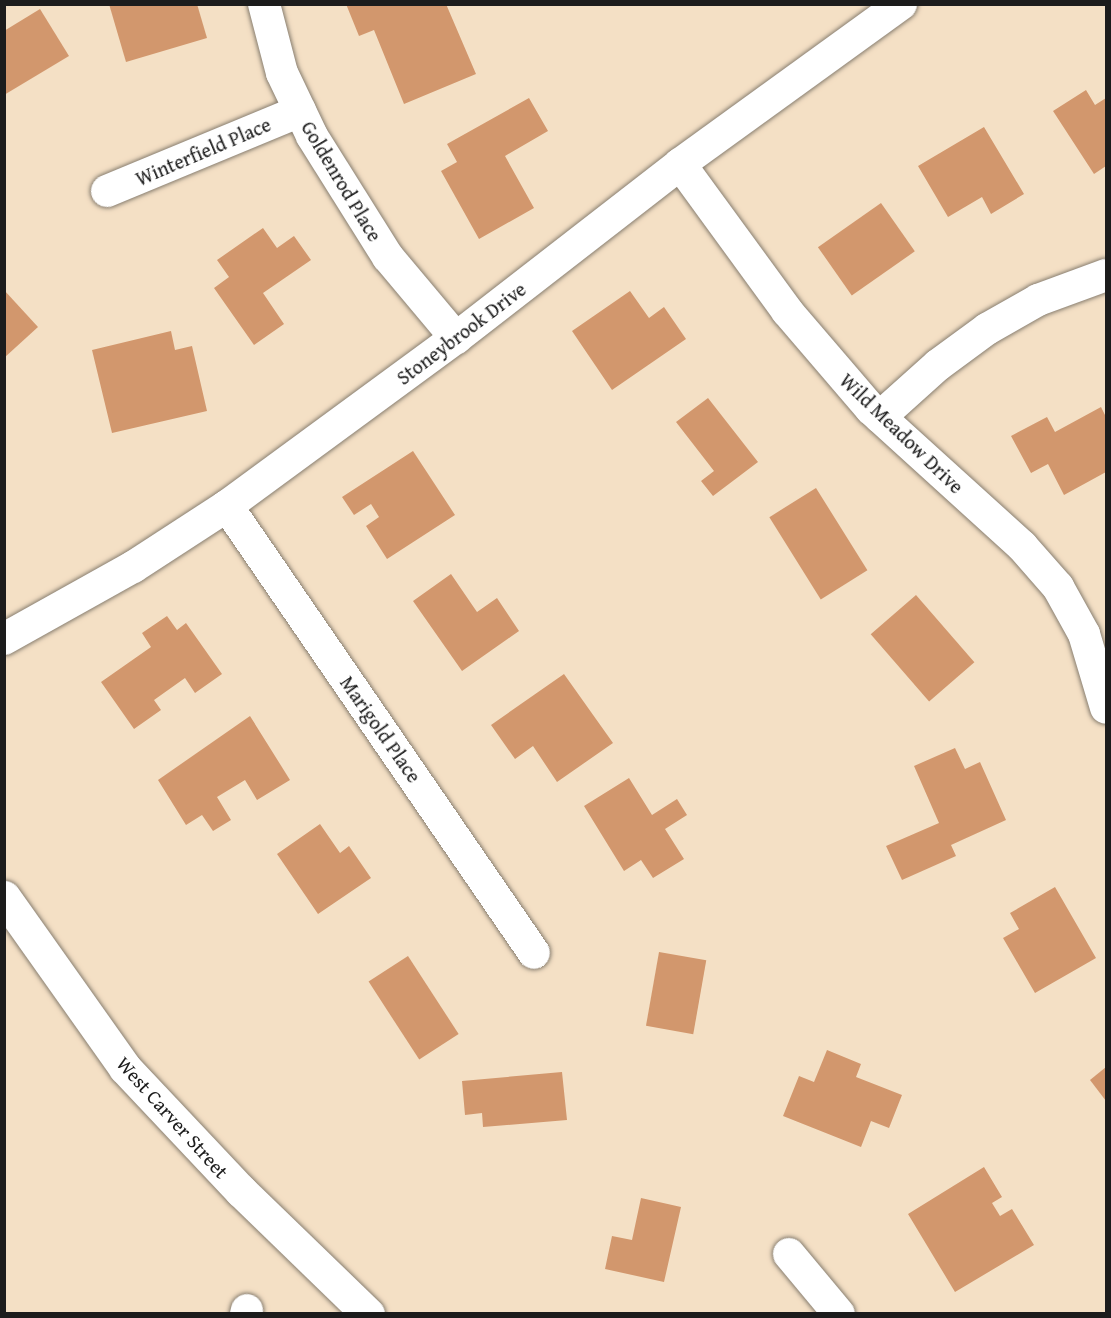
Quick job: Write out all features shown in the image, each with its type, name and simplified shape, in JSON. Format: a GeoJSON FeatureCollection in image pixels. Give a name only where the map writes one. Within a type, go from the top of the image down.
{"type":"FeatureCollection","features":[{"type":"Feature","properties":{"kind":"street","name":"Goldenrod Place"},"geometry":{"type":"LineString","coordinates":[[264,4],[282,73],[325,159],[388,257],[456,338]]}},
{"type":"Feature","properties":{"kind":"street","name":"Stoneybrook Drive"},"geometry":{"type":"LineString","coordinates":[[4,639],[133,567],[227,506],[456,338],[680,164],[901,4]]}},
{"type":"Feature","properties":{"kind":"street","name":"Winterfield Place"},"geometry":{"type":"LineString","coordinates":[[106,191],[300,111]]}},
{"type":"Feature","properties":{"kind":"street","name":"Wild Meadow Drive"},"geometry":{"type":"LineString","coordinates":[[680,164],[787,311],[880,417],[1022,546],[1058,587],[1084,634],[1107,708]]}},
{"type":"Feature","properties":{"kind":"street"},"geometry":{"type":"LineString","coordinates":[[880,417],[938,365],[996,324],[1038,300],[1107,275]]}},
{"type":"Feature","properties":{"kind":"street","name":"Marigold Place"},"geometry":{"type":"LineString","coordinates":[[227,506],[534,953]]}},
{"type":"Feature","properties":{"kind":"street","name":"West Carver Street"},"geometry":{"type":"LineString","coordinates":[[4,897],[125,1068],[241,1191],[368,1314]]}},
{"type":"Feature","properties":{"kind":"street"},"geometry":{"type":"LineString","coordinates":[[789,1254],[839,1314]]}},
{"type":"Feature","properties":{"kind":"building"},"geometry":{"type":"Polygon","coordinates":[[[109,4],[197,4],[207,38],[126,62],[109,4]]]}},
{"type":"Feature","properties":{"kind":"building"},"geometry":{"type":"Polygon","coordinates":[[[346,4],[446,4],[476,74],[404,104],[374,30],[359,36],[346,4]]]}},
{"type":"Feature","properties":{"kind":"building"},"geometry":{"type":"Polygon","coordinates":[[[40,9],[69,56],[4,95],[4,31],[40,9]]]}},
{"type":"Feature","properties":{"kind":"building"},"geometry":{"type":"Polygon","coordinates":[[[1086,90],[1095,105],[1106,98],[1106,166],[1094,174],[1053,111],[1086,90]]]}},
{"type":"Feature","properties":{"kind":"building"},"geometry":{"type":"Polygon","coordinates":[[[529,98],[548,131],[505,156],[534,208],[479,239],[441,171],[457,162],[447,144],[529,98]]]}},
{"type":"Feature","properties":{"kind":"building"},"geometry":{"type":"Polygon","coordinates":[[[984,127],[1024,194],[991,214],[982,197],[948,217],[918,166],[984,127]]]}},
{"type":"Feature","properties":{"kind":"building"},"geometry":{"type":"Polygon","coordinates":[[[881,203],[915,251],[852,295],[818,247],[881,203]]]}},
{"type":"Feature","properties":{"kind":"building"},"geometry":{"type":"Polygon","coordinates":[[[263,228],[277,248],[294,236],[311,260],[263,293],[284,324],[254,345],[214,288],[229,277],[217,260],[263,228]]]}},
{"type":"Feature","properties":{"kind":"building"},"geometry":{"type":"Polygon","coordinates":[[[4,290],[38,327],[4,358],[4,290]]]}},
{"type":"Feature","properties":{"kind":"building"},"geometry":{"type":"Polygon","coordinates":[[[630,291],[649,318],[664,307],[686,339],[612,390],[572,331],[630,291]]]}},
{"type":"Feature","properties":{"kind":"building"},"geometry":{"type":"Polygon","coordinates":[[[171,331],[175,350],[192,346],[207,411],[112,433],[92,350],[171,331]]]}},
{"type":"Feature","properties":{"kind":"building"},"geometry":{"type":"Polygon","coordinates":[[[708,398],[758,462],[713,496],[701,481],[714,471],[676,422],[708,398]]]}},
{"type":"Feature","properties":{"kind":"building"},"geometry":{"type":"Polygon","coordinates":[[[1101,407],[1106,417],[1106,472],[1064,495],[1048,464],[1031,473],[1011,436],[1047,417],[1055,432],[1101,407]]]}},
{"type":"Feature","properties":{"kind":"building"},"geometry":{"type":"Polygon","coordinates":[[[413,451],[455,515],[387,559],[366,526],[379,517],[371,504],[354,515],[342,497],[413,451]]]}},
{"type":"Feature","properties":{"kind":"building"},"geometry":{"type":"Polygon","coordinates":[[[816,488],[867,570],[821,599],[769,517],[816,488]]]}},
{"type":"Feature","properties":{"kind":"building"},"geometry":{"type":"Polygon","coordinates":[[[451,574],[477,612],[497,598],[519,631],[462,671],[413,601],[451,574]]]}},
{"type":"Feature","properties":{"kind":"building"},"geometry":{"type":"Polygon","coordinates":[[[916,595],[974,662],[929,702],[871,634],[916,595]]]}},
{"type":"Feature","properties":{"kind":"building"},"geometry":{"type":"Polygon","coordinates":[[[167,616],[177,630],[186,623],[222,674],[195,693],[185,678],[154,700],[161,710],[134,729],[101,682],[151,647],[142,633],[167,616]]]}},
{"type":"Feature","properties":{"kind":"building"},"geometry":{"type":"Polygon","coordinates":[[[564,674],[613,743],[557,782],[533,746],[515,759],[491,725],[564,674]]]}},
{"type":"Feature","properties":{"kind":"building"},"geometry":{"type":"Polygon","coordinates":[[[250,716],[290,780],[257,800],[245,780],[217,797],[231,820],[213,831],[202,815],[186,825],[158,780],[250,716]]]}},
{"type":"Feature","properties":{"kind":"building"},"geometry":{"type":"Polygon","coordinates":[[[955,748],[965,769],[980,762],[1006,820],[951,845],[956,856],[902,880],[886,846],[939,823],[914,766],[955,748]]]}},
{"type":"Feature","properties":{"kind":"building"},"geometry":{"type":"Polygon","coordinates":[[[629,778],[652,815],[677,799],[687,815],[665,829],[684,859],[653,878],[641,860],[624,871],[584,806],[629,778]]]}},
{"type":"Feature","properties":{"kind":"building"},"geometry":{"type":"Polygon","coordinates":[[[320,824],[340,853],[349,846],[371,878],[318,914],[277,854],[320,824]]]}},
{"type":"Feature","properties":{"kind":"building"},"geometry":{"type":"Polygon","coordinates":[[[1055,887],[1096,958],[1035,993],[1003,938],[1019,929],[1010,913],[1055,887]]]}},
{"type":"Feature","properties":{"kind":"building"},"geometry":{"type":"Polygon","coordinates":[[[659,952],[706,960],[693,1034],[646,1026],[659,952]]]}},
{"type":"Feature","properties":{"kind":"building"},"geometry":{"type":"Polygon","coordinates":[[[408,956],[459,1034],[419,1060],[369,982],[408,956]]]}},
{"type":"Feature","properties":{"kind":"building"},"geometry":{"type":"Polygon","coordinates":[[[827,1050],[861,1064],[856,1077],[902,1095],[889,1128],[871,1121],[861,1147],[783,1116],[799,1076],[814,1082],[827,1050]]]}},
{"type":"Feature","properties":{"kind":"building"},"geometry":{"type":"Polygon","coordinates":[[[1106,1067],[1106,1101],[1090,1080],[1106,1067]]]}},
{"type":"Feature","properties":{"kind":"building"},"geometry":{"type":"Polygon","coordinates":[[[562,1072],[567,1120],[483,1127],[482,1113],[465,1115],[462,1081],[562,1072]]]}},
{"type":"Feature","properties":{"kind":"building"},"geometry":{"type":"Polygon","coordinates":[[[984,1167],[1002,1197],[992,1203],[1000,1216],[1012,1209],[1034,1245],[955,1292],[908,1214],[984,1167]]]}},
{"type":"Feature","properties":{"kind":"building"},"geometry":{"type":"Polygon","coordinates":[[[641,1198],[681,1207],[664,1282],[605,1269],[612,1236],[632,1240],[641,1198]]]}}]}
